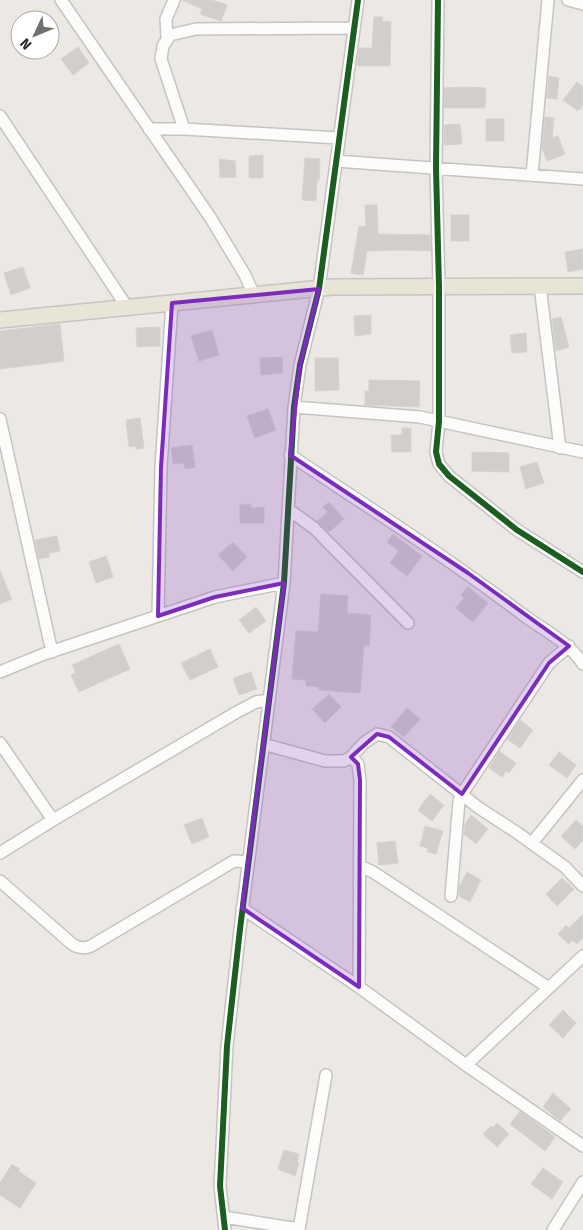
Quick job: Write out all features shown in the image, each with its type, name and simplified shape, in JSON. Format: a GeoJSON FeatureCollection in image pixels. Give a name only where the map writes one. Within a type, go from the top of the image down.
{"type":"FeatureCollection","features":[{"type":"Feature","properties":{"kind":"main road"},"geometry":{"type":"LineString","coordinates":[[0,320],[319,288],[583,286]]}},
{"type":"Feature","properties":{"kind":"street"},"geometry":{"type":"LineString","coordinates":[[61,0],[210,217],[245,275],[254,295]]}},
{"type":"Feature","properties":{"kind":"street"},"geometry":{"type":"LineString","coordinates":[[167,38],[166,19],[174,0]]}},
{"type":"Feature","properties":{"kind":"street"},"geometry":{"type":"LineString","coordinates":[[225,1230],[220,1186],[227,1046],[242,908],[284,584],[294,407],[300,365],[319,288],[358,0]]}},
{"type":"Feature","properties":{"kind":"street"},"geometry":{"type":"LineString","coordinates":[[438,0],[436,168],[440,422],[436,452],[439,464],[449,476],[517,530],[583,572]]}},
{"type":"Feature","properties":{"kind":"street"},"geometry":{"type":"LineString","coordinates":[[532,175],[548,0]]}},
{"type":"Feature","properties":{"kind":"street"},"geometry":{"type":"LineString","coordinates":[[568,0],[583,4]]}},
{"type":"Feature","properties":{"kind":"street"},"geometry":{"type":"LineString","coordinates":[[184,129],[160,59],[167,38],[174,33],[196,29],[354,28]]}},
{"type":"Feature","properties":{"kind":"street"},"geometry":{"type":"LineString","coordinates":[[0,116],[127,307]]}},
{"type":"Feature","properties":{"kind":"street"},"geometry":{"type":"LineString","coordinates":[[149,129],[184,129],[339,138]]}},
{"type":"Feature","properties":{"kind":"street"},"geometry":{"type":"LineString","coordinates":[[336,161],[583,179]]}},
{"type":"Feature","properties":{"kind":"street"},"geometry":{"type":"LineString","coordinates":[[540,286],[560,448]]}},
{"type":"Feature","properties":{"kind":"street"},"geometry":{"type":"LineString","coordinates":[[158,616],[161,467],[172,303]]}},
{"type":"Feature","properties":{"kind":"street"},"geometry":{"type":"LineString","coordinates":[[294,407],[420,417],[583,452]]}},
{"type":"Feature","properties":{"kind":"street"},"geometry":{"type":"LineString","coordinates":[[0,419],[52,652]]}},
{"type":"Feature","properties":{"kind":"street"},"geometry":{"type":"LineString","coordinates":[[290,455],[468,573],[542,629],[568,646],[583,664]]}},
{"type":"Feature","properties":{"kind":"street"},"geometry":{"type":"LineString","coordinates":[[288,509],[314,528],[408,622]]}},
{"type":"Feature","properties":{"kind":"street"},"geometry":{"type":"LineString","coordinates":[[0,672],[52,652],[215,597],[284,584]]}},
{"type":"Feature","properties":{"kind":"street"},"geometry":{"type":"LineString","coordinates":[[451,896],[459,802],[462,794],[549,663],[568,646]]}},
{"type":"Feature","properties":{"kind":"street"},"geometry":{"type":"LineString","coordinates":[[0,853],[237,712],[256,702],[269,700]]}},
{"type":"Feature","properties":{"kind":"street"},"geometry":{"type":"LineString","coordinates":[[263,744],[325,761],[344,761],[377,734],[389,737],[462,794],[565,867],[583,886]]}},
{"type":"Feature","properties":{"kind":"street"},"geometry":{"type":"LineString","coordinates":[[0,743],[53,820]]}},
{"type":"Feature","properties":{"kind":"street"},"geometry":{"type":"LineString","coordinates":[[351,757],[358,764],[360,780],[359,987]]}},
{"type":"Feature","properties":{"kind":"street"},"geometry":{"type":"LineString","coordinates":[[532,843],[583,780]]}},
{"type":"Feature","properties":{"kind":"street"},"geometry":{"type":"LineString","coordinates":[[0,881],[72,944],[84,948],[91,946],[234,861],[248,862]]}},
{"type":"Feature","properties":{"kind":"street"},"geometry":{"type":"LineString","coordinates":[[360,866],[373,872],[549,988]]}},
{"type":"Feature","properties":{"kind":"street"},"geometry":{"type":"LineString","coordinates":[[242,908],[359,987],[466,1065],[583,1146]]}},
{"type":"Feature","properties":{"kind":"street"},"geometry":{"type":"LineString","coordinates":[[466,1065],[583,956]]}},
{"type":"Feature","properties":{"kind":"street"},"geometry":{"type":"LineString","coordinates":[[224,1217],[299,1229],[326,1075]]}},
{"type":"Feature","properties":{"kind":"street"},"geometry":{"type":"LineString","coordinates":[[553,1230],[583,1182]]}},
{"type":"Feature","properties":{"kind":"highlighted area"},"geometry":{"type":"Polygon","coordinates":[[[319,289],[300,365],[290,455],[468,573],[569,646],[549,663],[462,794],[389,737],[377,734],[351,757],[358,764],[360,780],[359,987],[242,908],[284,583],[215,597],[158,616],[161,467],[172,303],[319,289]]]}},
{"type":"Feature","properties":{"kind":"building"},"geometry":{"type":"Polygon","coordinates":[[[182,0],[212,0],[227,5],[221,21],[200,14],[202,9],[182,0]]]}},
{"type":"Feature","properties":{"kind":"building"},"geometry":{"type":"Polygon","coordinates":[[[374,17],[383,17],[382,21],[391,22],[390,66],[357,66],[359,48],[372,48],[374,17]]]}},
{"type":"Feature","properties":{"kind":"building"},"geometry":{"type":"Polygon","coordinates":[[[78,47],[89,63],[73,75],[61,59],[78,47]]]}},
{"type":"Feature","properties":{"kind":"building"},"geometry":{"type":"Polygon","coordinates":[[[549,76],[559,78],[557,99],[547,98],[549,76]]]}},
{"type":"Feature","properties":{"kind":"building"},"geometry":{"type":"Polygon","coordinates":[[[577,82],[583,87],[583,105],[578,111],[563,100],[577,82]]]}},
{"type":"Feature","properties":{"kind":"building"},"geometry":{"type":"Polygon","coordinates":[[[444,88],[486,88],[485,108],[444,108],[444,88]]]}},
{"type":"Feature","properties":{"kind":"building"},"geometry":{"type":"Polygon","coordinates":[[[545,117],[554,118],[552,138],[558,136],[565,154],[547,161],[542,148],[545,117]]]}},
{"type":"Feature","properties":{"kind":"building"},"geometry":{"type":"Polygon","coordinates":[[[486,119],[504,119],[504,141],[486,141],[486,119]]]}},
{"type":"Feature","properties":{"kind":"building"},"geometry":{"type":"Polygon","coordinates":[[[460,124],[462,144],[444,145],[444,125],[460,124]]]}},
{"type":"Feature","properties":{"kind":"building"},"geometry":{"type":"Polygon","coordinates":[[[263,155],[263,178],[249,178],[249,156],[263,155]]]}},
{"type":"Feature","properties":{"kind":"building"},"geometry":{"type":"Polygon","coordinates":[[[305,158],[320,159],[316,201],[302,200],[305,158]]]}},
{"type":"Feature","properties":{"kind":"building"},"geometry":{"type":"Polygon","coordinates":[[[219,159],[235,161],[236,177],[220,178],[219,159]]]}},
{"type":"Feature","properties":{"kind":"building"},"geometry":{"type":"Polygon","coordinates":[[[365,205],[377,205],[378,234],[430,235],[431,251],[367,251],[363,275],[351,273],[359,226],[366,227],[365,205]]]}},
{"type":"Feature","properties":{"kind":"building"},"geometry":{"type":"Polygon","coordinates":[[[451,215],[469,215],[469,241],[451,241],[451,215]]]}},
{"type":"Feature","properties":{"kind":"building"},"geometry":{"type":"Polygon","coordinates":[[[583,249],[583,269],[568,272],[565,252],[583,249]]]}},
{"type":"Feature","properties":{"kind":"building"},"geometry":{"type":"Polygon","coordinates":[[[23,267],[30,288],[11,295],[4,273],[23,267]]]}},
{"type":"Feature","properties":{"kind":"building"},"geometry":{"type":"Polygon","coordinates":[[[371,315],[371,334],[355,336],[354,316],[371,315]]]}},
{"type":"Feature","properties":{"kind":"building"},"geometry":{"type":"Polygon","coordinates":[[[561,317],[569,347],[556,351],[552,319],[561,317]]]}},
{"type":"Feature","properties":{"kind":"building"},"geometry":{"type":"Polygon","coordinates":[[[60,324],[64,361],[0,369],[0,331],[60,324]]]}},
{"type":"Feature","properties":{"kind":"building"},"geometry":{"type":"Polygon","coordinates":[[[160,327],[160,346],[137,347],[136,328],[160,327]]]}},
{"type":"Feature","properties":{"kind":"building"},"geometry":{"type":"Polygon","coordinates":[[[212,330],[219,355],[199,361],[191,336],[212,330]]]}},
{"type":"Feature","properties":{"kind":"building"},"geometry":{"type":"Polygon","coordinates":[[[526,333],[527,352],[512,353],[510,335],[526,333]]]}},
{"type":"Feature","properties":{"kind":"building"},"geometry":{"type":"Polygon","coordinates":[[[282,357],[283,373],[261,375],[260,358],[282,357]]]}},
{"type":"Feature","properties":{"kind":"building"},"geometry":{"type":"Polygon","coordinates":[[[315,358],[338,358],[339,390],[315,391],[315,358]]]}},
{"type":"Feature","properties":{"kind":"building"},"geometry":{"type":"Polygon","coordinates":[[[369,380],[420,381],[419,407],[365,405],[365,391],[369,391],[369,380]]]}},
{"type":"Feature","properties":{"kind":"building"},"geometry":{"type":"Polygon","coordinates":[[[268,409],[276,430],[255,438],[247,416],[268,409]]]}},
{"type":"Feature","properties":{"kind":"building"},"geometry":{"type":"Polygon","coordinates":[[[140,418],[144,448],[136,449],[136,446],[129,447],[126,420],[140,418]]]}},
{"type":"Feature","properties":{"kind":"building"},"geometry":{"type":"Polygon","coordinates":[[[402,428],[411,428],[411,452],[392,452],[391,435],[402,435],[402,428]]]}},
{"type":"Feature","properties":{"kind":"building"},"geometry":{"type":"Polygon","coordinates":[[[192,445],[195,467],[185,469],[184,463],[173,464],[171,448],[192,445]]]}},
{"type":"Feature","properties":{"kind":"building"},"geometry":{"type":"Polygon","coordinates":[[[472,452],[509,453],[509,472],[472,471],[472,452]]]}},
{"type":"Feature","properties":{"kind":"building"},"geometry":{"type":"Polygon","coordinates":[[[537,462],[544,483],[526,489],[520,467],[537,462]]]}},
{"type":"Feature","properties":{"kind":"building"},"geometry":{"type":"Polygon","coordinates":[[[329,502],[344,519],[329,532],[317,521],[328,512],[323,507],[329,502]]]}},
{"type":"Feature","properties":{"kind":"building"},"geometry":{"type":"Polygon","coordinates":[[[251,504],[251,508],[264,507],[264,523],[240,523],[240,505],[251,504]]]}},
{"type":"Feature","properties":{"kind":"building"},"geometry":{"type":"Polygon","coordinates":[[[393,534],[422,556],[407,576],[390,563],[399,551],[387,542],[393,534]]]}},
{"type":"Feature","properties":{"kind":"building"},"geometry":{"type":"Polygon","coordinates":[[[57,536],[60,551],[49,553],[49,557],[39,559],[35,540],[57,536]]]}},
{"type":"Feature","properties":{"kind":"building"},"geometry":{"type":"Polygon","coordinates":[[[233,542],[247,557],[233,571],[218,555],[233,542]]]}},
{"type":"Feature","properties":{"kind":"building"},"geometry":{"type":"Polygon","coordinates":[[[106,556],[113,577],[96,583],[89,562],[106,556]]]}},
{"type":"Feature","properties":{"kind":"building"},"geometry":{"type":"Polygon","coordinates":[[[0,571],[12,599],[0,604],[0,571]]]}},
{"type":"Feature","properties":{"kind":"building"},"geometry":{"type":"Polygon","coordinates":[[[468,587],[488,603],[473,622],[456,608],[464,598],[461,595],[468,587]]]}},
{"type":"Feature","properties":{"kind":"building"},"geometry":{"type":"Polygon","coordinates":[[[321,594],[348,596],[347,613],[371,615],[369,646],[364,645],[360,693],[319,690],[319,687],[306,686],[306,680],[292,679],[296,631],[318,632],[321,594]]]}},
{"type":"Feature","properties":{"kind":"building"},"geometry":{"type":"Polygon","coordinates":[[[256,607],[266,621],[249,633],[239,620],[256,607]]]}},
{"type":"Feature","properties":{"kind":"building"},"geometry":{"type":"Polygon","coordinates":[[[119,644],[130,669],[79,692],[71,675],[76,673],[72,665],[119,644]]]}},
{"type":"Feature","properties":{"kind":"building"},"geometry":{"type":"Polygon","coordinates":[[[210,649],[218,667],[190,680],[181,663],[210,649]]]}},
{"type":"Feature","properties":{"kind":"building"},"geometry":{"type":"Polygon","coordinates":[[[251,672],[257,689],[239,695],[233,678],[251,672]]]}},
{"type":"Feature","properties":{"kind":"building"},"geometry":{"type":"Polygon","coordinates":[[[329,694],[341,707],[325,723],[312,709],[329,694]]]}},
{"type":"Feature","properties":{"kind":"building"},"geometry":{"type":"Polygon","coordinates":[[[407,708],[420,719],[404,737],[391,727],[407,708]]]}},
{"type":"Feature","properties":{"kind":"building"},"geometry":{"type":"Polygon","coordinates":[[[520,720],[533,730],[520,748],[507,739],[520,720]]]}},
{"type":"Feature","properties":{"kind":"building"},"geometry":{"type":"Polygon","coordinates":[[[499,751],[516,763],[509,773],[506,771],[502,777],[489,768],[499,751]]]}},
{"type":"Feature","properties":{"kind":"building"},"geometry":{"type":"Polygon","coordinates":[[[559,752],[576,765],[567,778],[549,765],[559,752]]]}},
{"type":"Feature","properties":{"kind":"building"},"geometry":{"type":"Polygon","coordinates":[[[430,794],[444,805],[432,821],[418,810],[430,794]]]}},
{"type":"Feature","properties":{"kind":"building"},"geometry":{"type":"Polygon","coordinates":[[[471,815],[488,829],[476,844],[464,834],[465,824],[471,815]]]}},
{"type":"Feature","properties":{"kind":"building"},"geometry":{"type":"Polygon","coordinates":[[[202,818],[209,837],[192,844],[184,825],[202,818]]]}},
{"type":"Feature","properties":{"kind":"building"},"geometry":{"type":"Polygon","coordinates":[[[576,820],[583,826],[583,840],[575,849],[561,836],[576,820]]]}},
{"type":"Feature","properties":{"kind":"building"},"geometry":{"type":"Polygon","coordinates":[[[425,826],[443,831],[436,854],[427,852],[428,848],[420,846],[425,826]]]}},
{"type":"Feature","properties":{"kind":"building"},"geometry":{"type":"Polygon","coordinates":[[[395,841],[398,863],[379,865],[377,843],[395,841]]]}},
{"type":"Feature","properties":{"kind":"building"},"geometry":{"type":"Polygon","coordinates":[[[467,872],[481,880],[470,902],[459,896],[459,887],[467,872]]]}},
{"type":"Feature","properties":{"kind":"building"},"geometry":{"type":"Polygon","coordinates":[[[562,878],[574,889],[557,906],[546,894],[562,878]]]}},
{"type":"Feature","properties":{"kind":"building"},"geometry":{"type":"Polygon","coordinates":[[[583,914],[583,938],[577,944],[572,940],[569,944],[558,934],[566,925],[569,928],[583,914]]]}},
{"type":"Feature","properties":{"kind":"building"},"geometry":{"type":"Polygon","coordinates":[[[563,1010],[576,1023],[563,1038],[549,1025],[563,1010]]]}},
{"type":"Feature","properties":{"kind":"building"},"geometry":{"type":"Polygon","coordinates":[[[553,1093],[571,1109],[560,1121],[543,1107],[553,1093]]]}},
{"type":"Feature","properties":{"kind":"building"},"geometry":{"type":"Polygon","coordinates":[[[520,1111],[555,1137],[545,1151],[510,1124],[520,1111]]]}},
{"type":"Feature","properties":{"kind":"building"},"geometry":{"type":"Polygon","coordinates":[[[497,1123],[509,1134],[497,1147],[483,1134],[497,1123]]]}},
{"type":"Feature","properties":{"kind":"building"},"geometry":{"type":"Polygon","coordinates":[[[284,1150],[299,1154],[297,1163],[299,1163],[295,1176],[278,1169],[284,1150]]]}},
{"type":"Feature","properties":{"kind":"building"},"geometry":{"type":"Polygon","coordinates":[[[12,1164],[20,1169],[18,1171],[36,1183],[20,1208],[0,1195],[0,1183],[12,1164]]]}},
{"type":"Feature","properties":{"kind":"building"},"geometry":{"type":"Polygon","coordinates":[[[543,1168],[563,1182],[552,1199],[531,1184],[543,1168]]]}},
{"type":"Feature","properties":{"kind":"cycle path"},"geometry":{"type":"LineString","coordinates":[[225,1230],[220,1186],[227,1046],[284,583],[294,407],[300,365],[319,289],[358,0]]}},
{"type":"Feature","properties":{"kind":"cycle path"},"geometry":{"type":"LineString","coordinates":[[438,0],[436,168],[439,287],[439,421],[436,452],[439,464],[449,476],[517,530],[583,572]]}}]}
